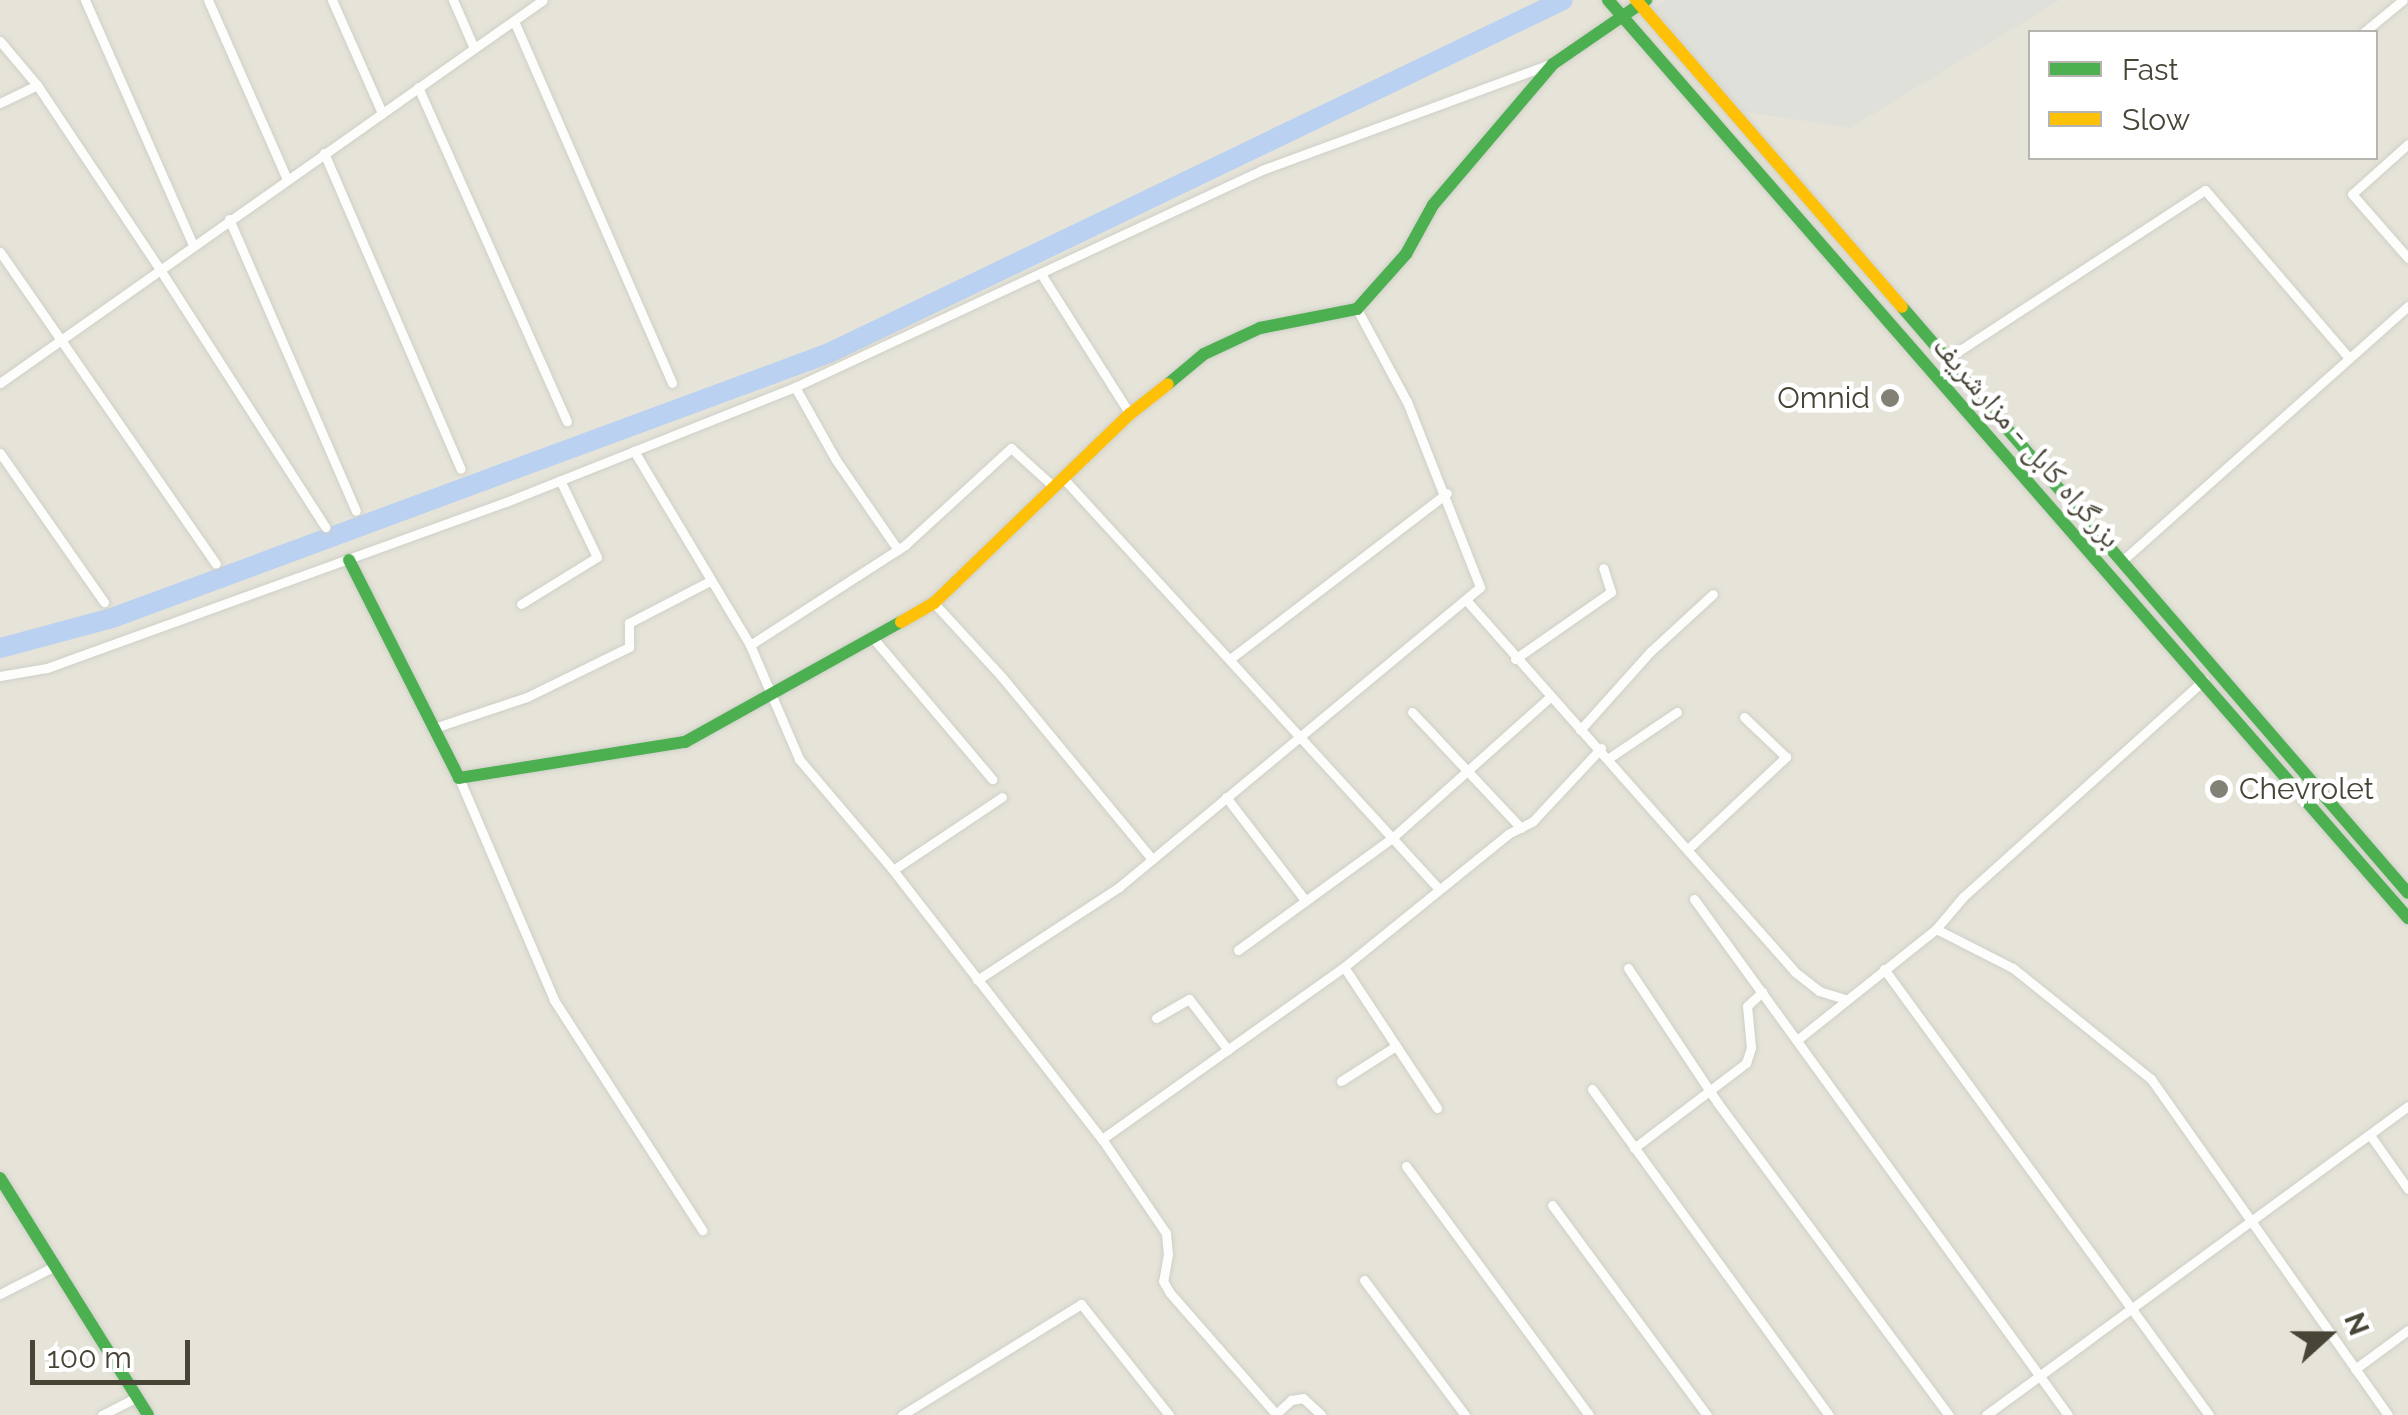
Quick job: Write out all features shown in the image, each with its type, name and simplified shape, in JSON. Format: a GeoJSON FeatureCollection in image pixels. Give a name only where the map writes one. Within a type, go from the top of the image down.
{"type":"FeatureCollection","features":[{"type":"Feature","properties":{"kind":"main road","name":"بزرگراه کابل - مزارشریف"},"geometry":{"type":"LineString","coordinates":[[1608,0],[2408,918]]}},
{"type":"Feature","properties":{"kind":"main road","name":"بزرگراه کابل - مزارشریف"},"geometry":{"type":"LineString","coordinates":[[1641,2],[2408,892]]}},
{"type":"Feature","properties":{"kind":"main road"},"geometry":{"type":"LineString","coordinates":[[349,560],[459,778],[685,742],[934,603],[1130,414],[1218,348],[1260,328],[1356,309],[1406,254],[1433,205],[1553,64],[1641,2]]}},
{"type":"Feature","properties":{"kind":"main road"},"geometry":{"type":"LineString","coordinates":[[0,1178],[148,1415]]}},
{"type":"Feature","properties":{"kind":"street"},"geometry":{"type":"LineString","coordinates":[[86,0],[192,245]]}},
{"type":"Feature","properties":{"kind":"street"},"geometry":{"type":"LineString","coordinates":[[208,0],[286,179]]}},
{"type":"Feature","properties":{"kind":"street"},"geometry":{"type":"LineString","coordinates":[[332,0],[382,113]]}},
{"type":"Feature","properties":{"kind":"street"},"geometry":{"type":"LineString","coordinates":[[453,0],[474,48]]}},
{"type":"Feature","properties":{"kind":"street"},"geometry":{"type":"LineString","coordinates":[[0,383],[543,0]]}},
{"type":"Feature","properties":{"kind":"street"},"geometry":{"type":"LineString","coordinates":[[2366,30],[2403,0]]}},
{"type":"Feature","properties":{"kind":"street"},"geometry":{"type":"LineString","coordinates":[[514,20],[672,382]]}},
{"type":"Feature","properties":{"kind":"street"},"geometry":{"type":"LineString","coordinates":[[0,40],[37,85],[160,268],[324,527]]}},
{"type":"Feature","properties":{"kind":"street"},"geometry":{"type":"LineString","coordinates":[[0,676],[47,668],[560,480],[795,387],[1262,170],[1553,64]]}},
{"type":"Feature","properties":{"kind":"street"},"geometry":{"type":"LineString","coordinates":[[0,103],[37,85]]}},
{"type":"Feature","properties":{"kind":"street"},"geometry":{"type":"LineString","coordinates":[[418,87],[567,421]]}},
{"type":"Feature","properties":{"kind":"street"},"geometry":{"type":"LineString","coordinates":[[2408,144],[2352,194],[2408,258]]}},
{"type":"Feature","properties":{"kind":"street"},"geometry":{"type":"LineString","coordinates":[[324,153],[462,469]]}},
{"type":"Feature","properties":{"kind":"street"},"geometry":{"type":"LineString","coordinates":[[1948,358],[2206,190],[2350,358]]}},
{"type":"Feature","properties":{"kind":"street"},"geometry":{"type":"LineString","coordinates":[[229,220],[356,511]]}},
{"type":"Feature","properties":{"kind":"street"},"geometry":{"type":"LineString","coordinates":[[0,252],[216,564]]}},
{"type":"Feature","properties":{"kind":"street"},"geometry":{"type":"LineString","coordinates":[[1041,274],[1130,414]]}},
{"type":"Feature","properties":{"kind":"street"},"geometry":{"type":"LineString","coordinates":[[2123,560],[2408,306]]}},
{"type":"Feature","properties":{"kind":"street"},"geometry":{"type":"LineString","coordinates":[[977,980],[1119,886],[1467,601],[1481,585],[1407,402],[1356,309]]}},
{"type":"Feature","properties":{"kind":"street"},"geometry":{"type":"LineString","coordinates":[[795,387],[836,460],[898,550]]}},
{"type":"Feature","properties":{"kind":"street"},"geometry":{"type":"LineString","coordinates":[[750,645],[898,550],[1010,448],[1059,483],[1230,660],[1438,888]]}},
{"type":"Feature","properties":{"kind":"street"},"geometry":{"type":"LineString","coordinates":[[634,450],[750,645],[799,758],[893,870],[1102,1139],[1166,1233],[1168,1254],[1163,1282],[1170,1293],[1276,1414],[1292,1400],[1302,1398],[1322,1415]]}},
{"type":"Feature","properties":{"kind":"street"},"geometry":{"type":"LineString","coordinates":[[0,453],[104,602]]}},
{"type":"Feature","properties":{"kind":"street"},"geometry":{"type":"LineString","coordinates":[[521,604],[564,581],[597,557],[560,480]]}},
{"type":"Feature","properties":{"kind":"street"},"geometry":{"type":"LineString","coordinates":[[1230,660],[1446,493]]}},
{"type":"Feature","properties":{"kind":"street"},"geometry":{"type":"LineString","coordinates":[[1515,659],[1611,592],[1603,568]]}},
{"type":"Feature","properties":{"kind":"street"},"geometry":{"type":"LineString","coordinates":[[434,728],[526,697],[629,647],[629,623],[710,581]]}},
{"type":"Feature","properties":{"kind":"street"},"geometry":{"type":"LineString","coordinates":[[1580,730],[1651,650],[1713,594]]}},
{"type":"Feature","properties":{"kind":"street"},"geometry":{"type":"LineString","coordinates":[[1467,601],[1515,659],[1690,848],[1795,972],[1820,991],[1846,999]]}},
{"type":"Feature","properties":{"kind":"street"},"geometry":{"type":"LineString","coordinates":[[934,603],[1002,677],[1152,859]]}},
{"type":"Feature","properties":{"kind":"street"},"geometry":{"type":"LineString","coordinates":[[873,638],[992,779]]}},
{"type":"Feature","properties":{"kind":"street"},"geometry":{"type":"LineString","coordinates":[[1797,1040],[1936,928],[1964,897],[2218,668]]}},
{"type":"Feature","properties":{"kind":"street"},"geometry":{"type":"LineString","coordinates":[[1238,950],[1391,839],[1550,697]]}},
{"type":"Feature","properties":{"kind":"street"},"geometry":{"type":"LineString","coordinates":[[1412,712],[1521,828]]}},
{"type":"Feature","properties":{"kind":"street"},"geometry":{"type":"LineString","coordinates":[[1609,758],[1677,712]]}},
{"type":"Feature","properties":{"kind":"street"},"geometry":{"type":"LineString","coordinates":[[1690,848],[1786,757],[1744,717]]}},
{"type":"Feature","properties":{"kind":"street"},"geometry":{"type":"LineString","coordinates":[[1102,1139],[1344,968],[1438,888],[1521,828],[1600,748]]}},
{"type":"Feature","properties":{"kind":"street"},"geometry":{"type":"LineString","coordinates":[[459,778],[554,1000],[702,1230]]}},
{"type":"Feature","properties":{"kind":"street"},"geometry":{"type":"LineString","coordinates":[[1226,797],[1305,900]]}},
{"type":"Feature","properties":{"kind":"street"},"geometry":{"type":"LineString","coordinates":[[893,870],[1002,798]]}},
{"type":"Feature","properties":{"kind":"street"},"geometry":{"type":"LineString","coordinates":[[1694,899],[2068,1415]]}},
{"type":"Feature","properties":{"kind":"street"},"geometry":{"type":"LineString","coordinates":[[1936,928],[2013,968],[2151,1078],[2388,1415]]}},
{"type":"Feature","properties":{"kind":"street"},"geometry":{"type":"LineString","coordinates":[[1344,968],[1438,1108]]}},
{"type":"Feature","properties":{"kind":"street"},"geometry":{"type":"LineString","coordinates":[[1628,968],[1711,1091],[1949,1415]]}},
{"type":"Feature","properties":{"kind":"street"},"geometry":{"type":"LineString","coordinates":[[1884,970],[2208,1415]]}},
{"type":"Feature","properties":{"kind":"street"},"geometry":{"type":"LineString","coordinates":[[1634,1148],[1749,1058],[1747,1006],[1762,992]]}},
{"type":"Feature","properties":{"kind":"street"},"geometry":{"type":"LineString","coordinates":[[1156,1018],[1189,998],[1228,1050]]}},
{"type":"Feature","properties":{"kind":"street"},"geometry":{"type":"LineString","coordinates":[[1342,1081],[1396,1046]]}},
{"type":"Feature","properties":{"kind":"street"},"geometry":{"type":"LineString","coordinates":[[1592,1089],[1829,1415]]}},
{"type":"Feature","properties":{"kind":"street"},"geometry":{"type":"LineString","coordinates":[[1986,1415],[2408,1106]]}},
{"type":"Feature","properties":{"kind":"street"},"geometry":{"type":"LineString","coordinates":[[2370,1135],[2408,1188]]}},
{"type":"Feature","properties":{"kind":"street"},"geometry":{"type":"LineString","coordinates":[[1406,1166],[1589,1415]]}},
{"type":"Feature","properties":{"kind":"street"},"geometry":{"type":"LineString","coordinates":[[1552,1205],[1707,1415]]}},
{"type":"Feature","properties":{"kind":"street"},"geometry":{"type":"LineString","coordinates":[[0,1294],[55,1266]]}},
{"type":"Feature","properties":{"kind":"street"},"geometry":{"type":"LineString","coordinates":[[1364,1280],[1465,1415]]}},
{"type":"Feature","properties":{"kind":"street"},"geometry":{"type":"LineString","coordinates":[[902,1415],[1081,1304],[1169,1415]]}},
{"type":"Feature","properties":{"kind":"street"},"geometry":{"type":"LineString","coordinates":[[2355,1368],[2408,1330]]}},
{"type":"Feature","properties":{"kind":"street"},"geometry":{"type":"LineString","coordinates":[[102,1415],[137,1397]]}},
{"type":"Feature","properties":{"kind":"shaded area"},"geometry":{"type":"Polygon","coordinates":[[[0,0],[2408,0],[2408,1415],[0,1415],[0,0]]]}},
{"type":"Feature","properties":{"kind":"shaded area"},"geometry":{"type":"Polygon","coordinates":[[[1665,0],[2060,0],[1850,128],[1740,111],[1653,8],[1665,0]]]}},
{"type":"Feature","properties":{"kind":"waterway"},"geometry":{"type":"LineString","coordinates":[[0,648],[112,618],[829,353],[1563,0]]}},
{"type":"Feature","properties":{"kind":"traffic: fast"},"geometry":{"type":"LineString","coordinates":[[1608,0],[2408,918]]}},
{"type":"Feature","properties":{"kind":"traffic: fast"},"geometry":{"type":"LineString","coordinates":[[1168,384],[1204,354],[1260,328],[1357,309],[1406,254],[1433,205],[1553,64],[1646,0]]}},
{"type":"Feature","properties":{"kind":"traffic: fast"},"geometry":{"type":"LineString","coordinates":[[1902,307],[2408,893]]}},
{"type":"Feature","properties":{"kind":"traffic: fast"},"geometry":{"type":"LineString","coordinates":[[349,560],[459,778],[685,742],[901,622]]}},
{"type":"Feature","properties":{"kind":"traffic: fast"},"geometry":{"type":"LineString","coordinates":[[0,1178],[148,1415]]}},
{"type":"Feature","properties":{"kind":"traffic: slow"},"geometry":{"type":"LineString","coordinates":[[1636,0],[1902,307]]}},
{"type":"Feature","properties":{"kind":"traffic: slow"},"geometry":{"type":"LineString","coordinates":[[901,622],[934,603],[1130,414],[1168,384]]}},
{"type":"Feature","properties":{"kind":"place","name":"Omnid"},"geometry":{"type":"Point","coordinates":[1890,398]}},
{"type":"Feature","properties":{"kind":"place","name":"Chevrolet"},"geometry":{"type":"Point","coordinates":[2219,789]}}]}
